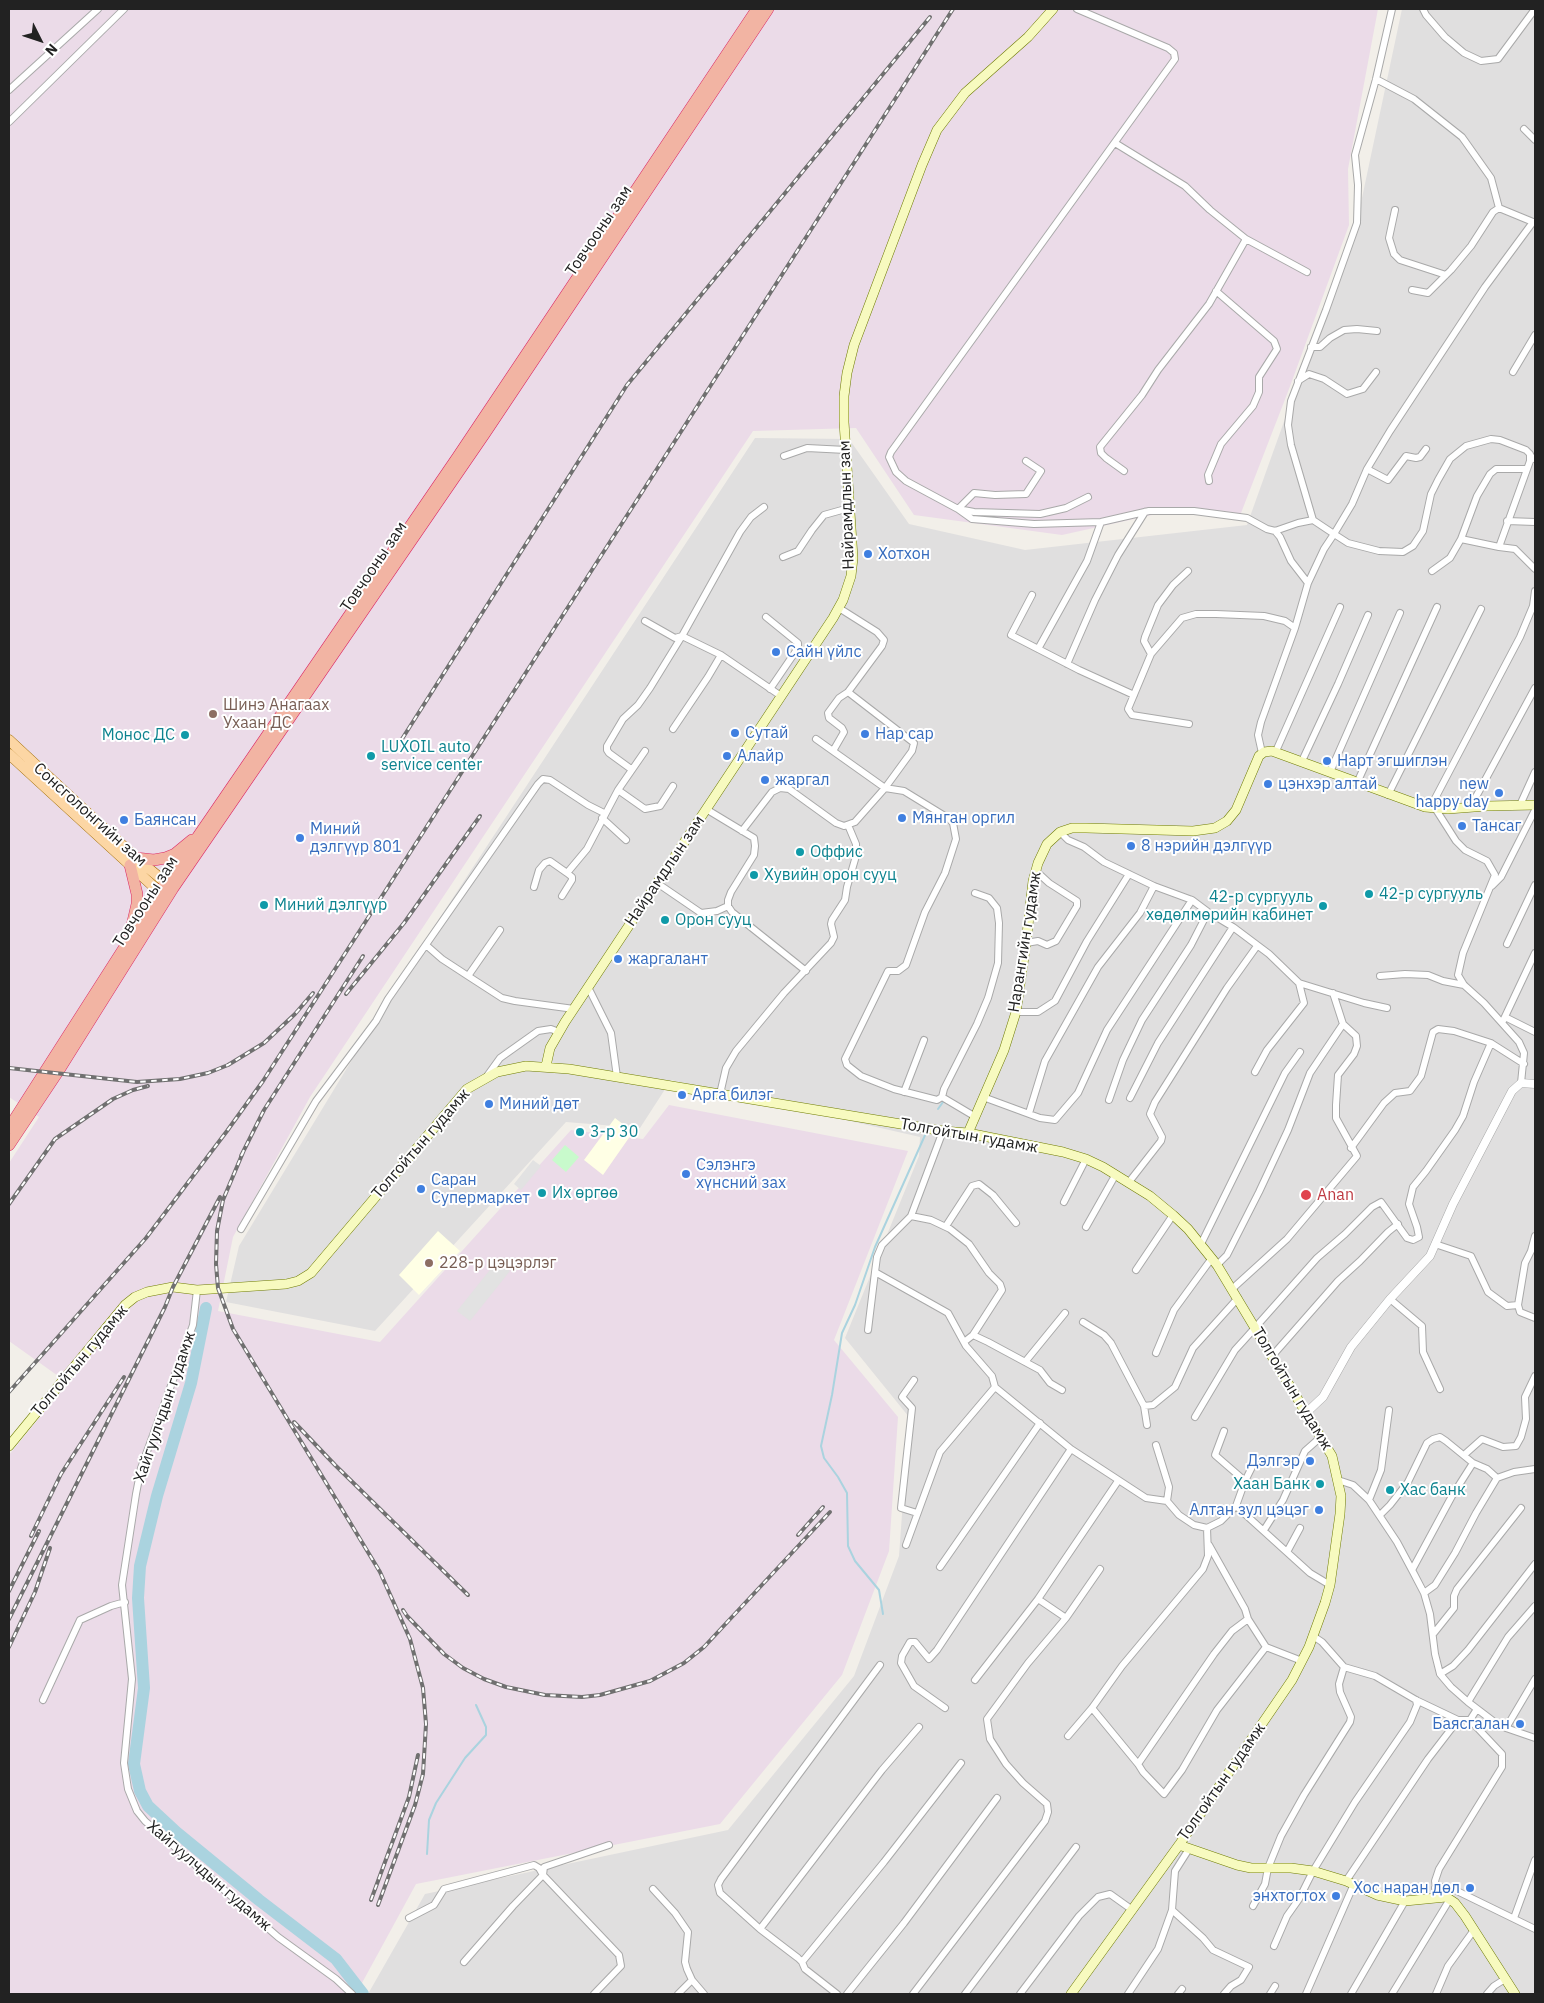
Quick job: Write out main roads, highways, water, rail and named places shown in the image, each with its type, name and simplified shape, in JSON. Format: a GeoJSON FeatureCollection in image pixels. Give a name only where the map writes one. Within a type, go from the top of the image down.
{"type":"FeatureCollection","features":[{"type":"Feature","properties":{"kind":"highway","name":"Товчооны зам"},"geometry":{"type":"LineString","coordinates":[[9,1145],[57,1073],[201,833],[452,466],[757,9]]}},
{"type":"Feature","properties":{"kind":"highway","name":"Товчооны зам"},"geometry":{"type":"LineString","coordinates":[[9,1128],[128,942],[167,891],[485,433],[768,9]]}},
{"type":"Feature","properties":{"kind":"highway"},"geometry":{"type":"LineString","coordinates":[[128,942],[137,904],[133,861],[165,858],[174,854],[201,833]]}},
{"type":"Feature","properties":{"kind":"main road","name":"Найрамдлын зам"},"geometry":{"type":"LineString","coordinates":[[546,1066],[550,1048],[574,1008],[839,608],[849,584],[852,567],[844,396],[851,355],[930,144],[945,117],[960,99],[1028,37],[1053,9]]}},
{"type":"Feature","properties":{"kind":"main road","name":"Сонсголонгийн зам"},"geometry":{"type":"LineString","coordinates":[[9,740],[133,861]]}},
{"type":"Feature","properties":{"kind":"main road","name":"Нарангийн гудамж"},"geometry":{"type":"LineString","coordinates":[[968,1133],[1004,1050],[1016,1012],[1036,871],[1043,850],[1060,832],[1072,828],[1193,831],[1215,828],[1228,821],[1236,810],[1254,764],[1262,753],[1276,751],[1413,804],[1433,808],[1535,806]]}},
{"type":"Feature","properties":{"kind":"main road","name":"Сонсголонгийн зам"},"geometry":{"type":"LineString","coordinates":[[9,754],[167,891]]}},
{"type":"Feature","properties":{"kind":"main road","name":"Толгойтын гудамж"},"geometry":{"type":"LineString","coordinates":[[9,1446],[125,1305],[147,1292],[172,1287],[197,1290],[286,1284],[298,1281],[310,1273],[467,1089],[497,1072],[526,1066],[546,1066],[943,1131],[968,1133],[1063,1152],[1086,1159],[1116,1174],[1150,1196],[1172,1215],[1215,1261],[1308,1412],[1332,1456],[1341,1496],[1340,1514],[1330,1585],[1314,1636],[1302,1661],[1281,1698],[1070,1994]]}},
{"type":"Feature","properties":{"kind":"main road"},"geometry":{"type":"LineString","coordinates":[[1178,1845],[1236,1865],[1313,1871],[1350,1882],[1377,1895],[1405,1901],[1436,1893],[1450,1899],[1459,1908],[1474,1930],[1514,1994]]}},
{"type":"Feature","properties":{"kind":"waterway"},"geometry":{"type":"LineString","coordinates":[[938,1109],[943,1102]]}},
{"type":"Feature","properties":{"kind":"waterway"},"geometry":{"type":"LineString","coordinates":[[883,1614],[879,1590],[855,1561],[848,1546],[847,1493],[824,1458],[821,1446],[842,1333],[855,1305],[875,1247],[926,1133]]}},
{"type":"Feature","properties":{"kind":"waterway"},"geometry":{"type":"LineString","coordinates":[[206,1308],[191,1383],[157,1496],[140,1566],[138,1598],[144,1688],[134,1764],[140,1791],[148,1806],[176,1832],[259,1900],[336,1959],[363,1994]]}},
{"type":"Feature","properties":{"kind":"waterway"},"geometry":{"type":"LineString","coordinates":[[427,1854],[429,1820],[436,1803],[465,1758],[486,1735],[486,1727],[476,1705]]}},
{"type":"Feature","properties":{"kind":"railway"},"geometry":{"type":"LineString","coordinates":[[9,1392],[146,1238],[263,1081],[953,9]]}},
{"type":"Feature","properties":{"kind":"railway"},"geometry":{"type":"LineString","coordinates":[[402,739],[627,385],[930,17]]}},
{"type":"Feature","properties":{"kind":"railway"},"geometry":{"type":"LineString","coordinates":[[346,994],[404,923],[480,816]]}},
{"type":"Feature","properties":{"kind":"railway"},"geometry":{"type":"LineString","coordinates":[[241,1156],[264,1110],[363,956]]}},
{"type":"Feature","properties":{"kind":"railway"},"geometry":{"type":"LineString","coordinates":[[9,1068],[137,1082],[180,1079],[208,1073],[228,1065],[264,1043],[295,1014],[313,993]]}},
{"type":"Feature","properties":{"kind":"railway"},"geometry":{"type":"LineString","coordinates":[[9,1204],[55,1139],[113,1099],[148,1086]]}},
{"type":"Feature","properties":{"kind":"railway"},"geometry":{"type":"LineString","coordinates":[[244,1150],[223,1200],[217,1231],[216,1264],[218,1288],[233,1329],[380,1572],[410,1639],[423,1688],[426,1724],[423,1774],[415,1805],[378,1905]]}},
{"type":"Feature","properties":{"kind":"railway"},"geometry":{"type":"LineString","coordinates":[[9,1619],[165,1307],[173,1287],[220,1197]]}},
{"type":"Feature","properties":{"kind":"railway"},"geometry":{"type":"LineString","coordinates":[[31,1536],[61,1474],[124,1377]]}},
{"type":"Feature","properties":{"kind":"railway"},"geometry":{"type":"LineString","coordinates":[[294,1422],[335,1465],[468,1595]]}},
{"type":"Feature","properties":{"kind":"railway"},"geometry":{"type":"LineString","coordinates":[[798,1535],[823,1507]]}},
{"type":"Feature","properties":{"kind":"railway"},"geometry":{"type":"LineString","coordinates":[[403,1610],[444,1654],[463,1668],[484,1679],[506,1687],[545,1695],[582,1697],[600,1695],[650,1681],[684,1663],[704,1647],[830,1512]]}},
{"type":"Feature","properties":{"kind":"railway"},"geometry":{"type":"LineString","coordinates":[[9,1591],[39,1531]]}},
{"type":"Feature","properties":{"kind":"railway"},"geometry":{"type":"LineString","coordinates":[[9,1647],[35,1592],[50,1548]]}},
{"type":"Feature","properties":{"kind":"railway"},"geometry":{"type":"LineString","coordinates":[[371,1900],[409,1797],[418,1755]]}},
{"type":"Feature","properties":{"kind":"place","name":"Хотхон"},"geometry":{"type":"Point","coordinates":[868,554]}},
{"type":"Feature","properties":{"kind":"place","name":"Сайн үйлс"},"geometry":{"type":"Point","coordinates":[776,652]}},
{"type":"Feature","properties":{"kind":"place","name":"Шинэ Анагаах Ухаан ДС"},"geometry":{"type":"Point","coordinates":[213,714]}},
{"type":"Feature","properties":{"kind":"place","name":"Сутай"},"geometry":{"type":"Point","coordinates":[735,733]}},
{"type":"Feature","properties":{"kind":"place","name":"Нар сар"},"geometry":{"type":"Point","coordinates":[865,734]}},
{"type":"Feature","properties":{"kind":"place","name":"Монос ДС"},"geometry":{"type":"Point","coordinates":[185,735]}},
{"type":"Feature","properties":{"kind":"place","name":"LUXOIL auto service center"},"geometry":{"type":"Point","coordinates":[371,756]}},
{"type":"Feature","properties":{"kind":"place","name":"Алайр"},"geometry":{"type":"Point","coordinates":[727,756]}},
{"type":"Feature","properties":{"kind":"place","name":"Нарт эгшиглэн"},"geometry":{"type":"Point","coordinates":[1327,761]}},
{"type":"Feature","properties":{"kind":"place","name":"жаргал"},"geometry":{"type":"Point","coordinates":[765,780]}},
{"type":"Feature","properties":{"kind":"place","name":"цэнхэр алтай"},"geometry":{"type":"Point","coordinates":[1268,784]}},
{"type":"Feature","properties":{"kind":"place","name":"new happy day"},"geometry":{"type":"Point","coordinates":[1499,793]}},
{"type":"Feature","properties":{"kind":"place","name":"Мянган оргил"},"geometry":{"type":"Point","coordinates":[902,818]}},
{"type":"Feature","properties":{"kind":"place","name":"Баянсан"},"geometry":{"type":"Point","coordinates":[124,820]}},
{"type":"Feature","properties":{"kind":"place","name":"Тансаг"},"geometry":{"type":"Point","coordinates":[1462,826]}},
{"type":"Feature","properties":{"kind":"place","name":"Миний дэлгүүр 801"},"geometry":{"type":"Point","coordinates":[300,838]}},
{"type":"Feature","properties":{"kind":"place","name":"8 нэрийн дэлгүүр"},"geometry":{"type":"Point","coordinates":[1131,846]}},
{"type":"Feature","properties":{"kind":"place","name":"Оффис"},"geometry":{"type":"Point","coordinates":[800,852]}},
{"type":"Feature","properties":{"kind":"place","name":"Хувийн орон сууц"},"geometry":{"type":"Point","coordinates":[754,875]}},
{"type":"Feature","properties":{"kind":"place","name":"42-p сургууль"},"geometry":{"type":"Point","coordinates":[1369,894]}},
{"type":"Feature","properties":{"kind":"place","name":"Миний дэлгүүр"},"geometry":{"type":"Point","coordinates":[264,905]}},
{"type":"Feature","properties":{"kind":"place","name":"42-p сургууль хөдөлмөрийн кабинет"},"geometry":{"type":"Point","coordinates":[1323,906]}},
{"type":"Feature","properties":{"kind":"place","name":"Орон сууц"},"geometry":{"type":"Point","coordinates":[665,920]}},
{"type":"Feature","properties":{"kind":"place","name":"жаргалант"},"geometry":{"type":"Point","coordinates":[618,959]}},
{"type":"Feature","properties":{"kind":"place","name":"Арга билэг"},"geometry":{"type":"Point","coordinates":[682,1095]}},
{"type":"Feature","properties":{"kind":"place","name":"Миний дөт"},"geometry":{"type":"Point","coordinates":[489,1104]}},
{"type":"Feature","properties":{"kind":"place","name":"3-р 30"},"geometry":{"type":"Point","coordinates":[580,1132]}},
{"type":"Feature","properties":{"kind":"place","name":"Сэлэнгэ хүнсний зах"},"geometry":{"type":"Point","coordinates":[686,1174]}},
{"type":"Feature","properties":{"kind":"place","name":"Саран Супермаркет"},"geometry":{"type":"Point","coordinates":[421,1189]}},
{"type":"Feature","properties":{"kind":"place","name":"Их өргөө"},"geometry":{"type":"Point","coordinates":[542,1193]}},
{"type":"Feature","properties":{"kind":"place","name":"Anan"},"geometry":{"type":"Point","coordinates":[1306,1195]}},
{"type":"Feature","properties":{"kind":"place","name":"228-р цэцэрлэг"},"geometry":{"type":"Point","coordinates":[429,1263]}},
{"type":"Feature","properties":{"kind":"place","name":"Дэлгэр"},"geometry":{"type":"Point","coordinates":[1310,1461]}},
{"type":"Feature","properties":{"kind":"place","name":"Хаан Банк"},"geometry":{"type":"Point","coordinates":[1320,1484]}},
{"type":"Feature","properties":{"kind":"place","name":"Хас банк"},"geometry":{"type":"Point","coordinates":[1390,1490]}},
{"type":"Feature","properties":{"kind":"place","name":"Алтан зул цэцэг"},"geometry":{"type":"Point","coordinates":[1319,1510]}},
{"type":"Feature","properties":{"kind":"place","name":"Баясгалан"},"geometry":{"type":"Point","coordinates":[1520,1724]}},
{"type":"Feature","properties":{"kind":"place","name":"Хос наран дөл"},"geometry":{"type":"Point","coordinates":[1470,1888]}},
{"type":"Feature","properties":{"kind":"place","name":"энхтогтох"},"geometry":{"type":"Point","coordinates":[1336,1896]}}]}
